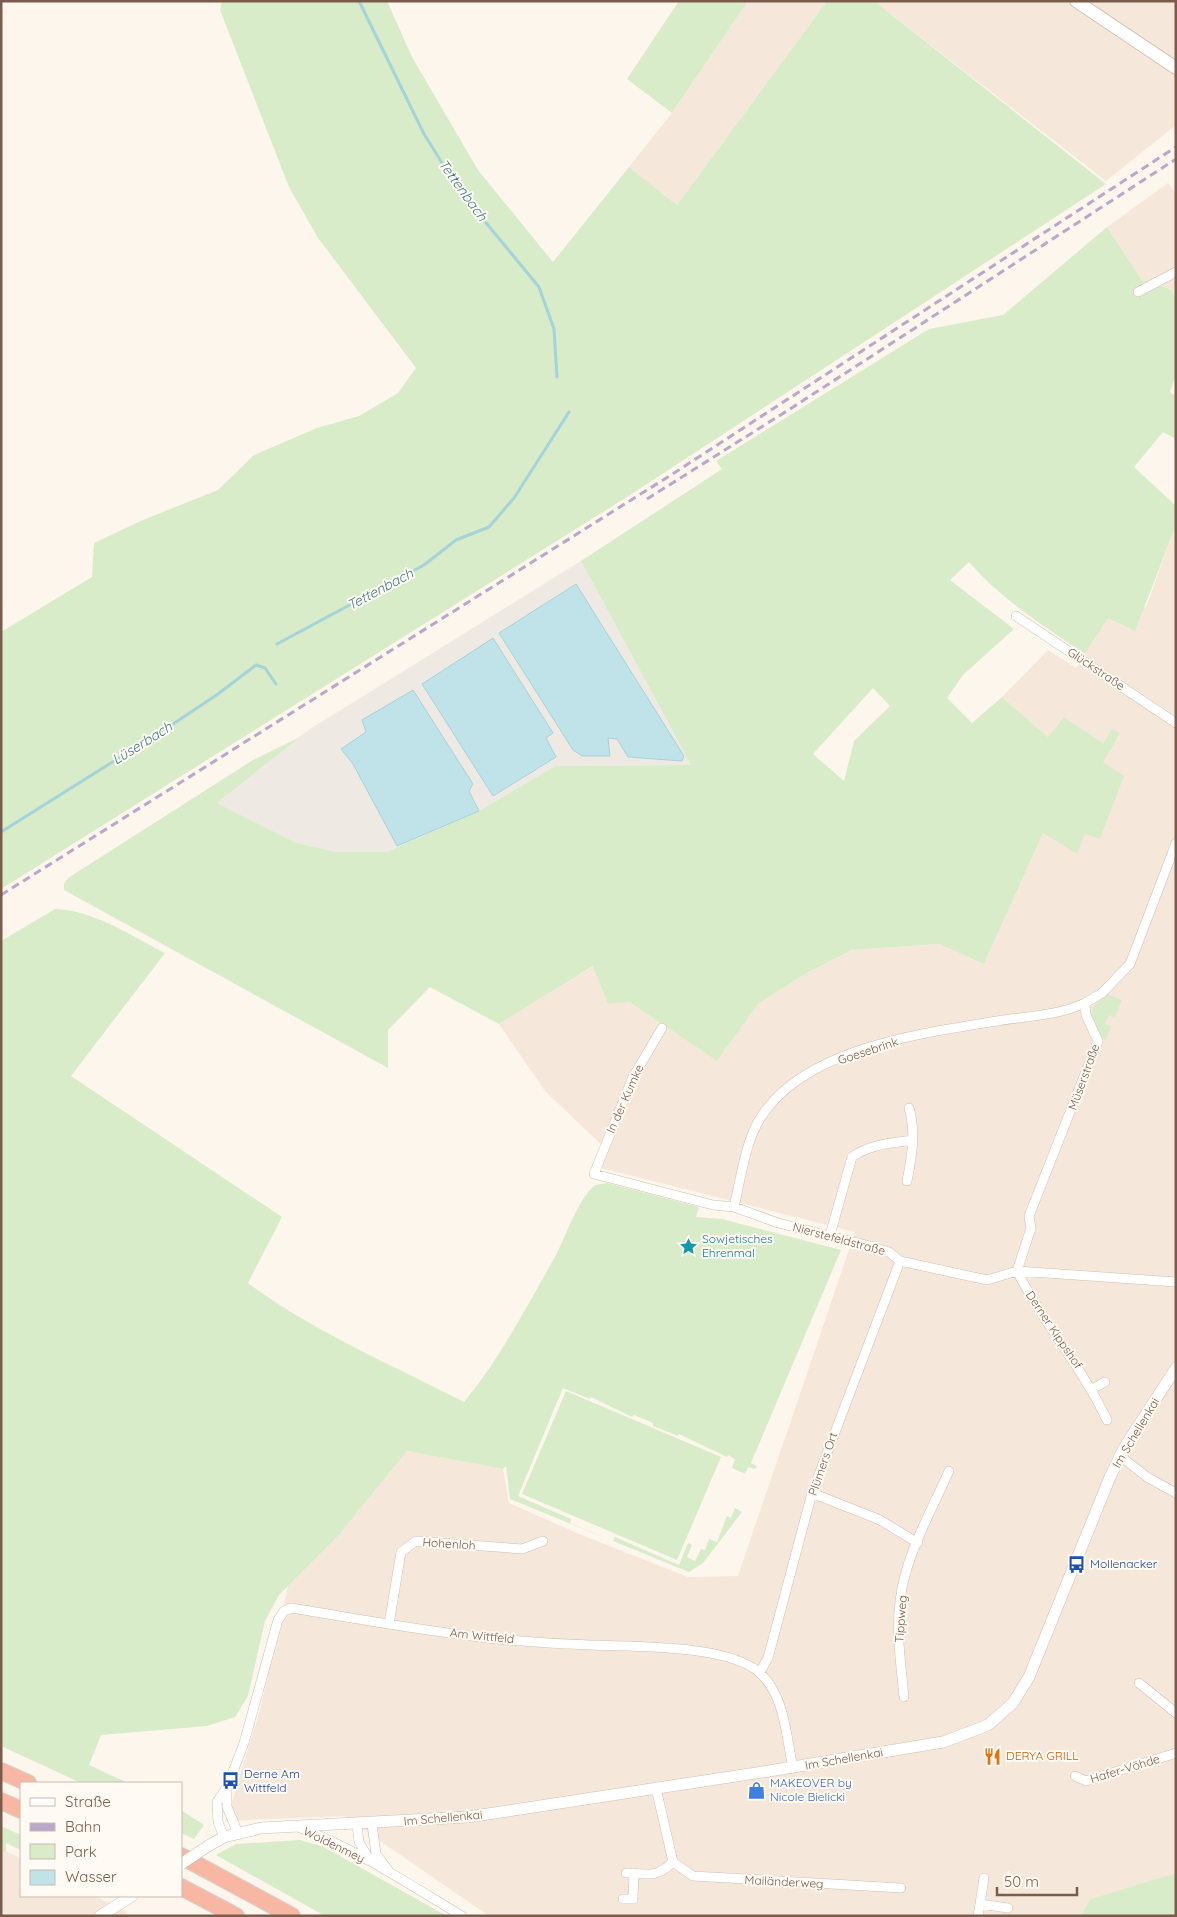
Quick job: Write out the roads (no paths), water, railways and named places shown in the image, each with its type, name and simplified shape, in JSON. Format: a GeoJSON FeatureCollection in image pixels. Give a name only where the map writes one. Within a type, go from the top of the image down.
{"type":"FeatureCollection","features":[{"type":"Feature","properties":{"kind":"highway"},"geometry":{"type":"LineString","coordinates":[[1,1771],[26,1782]]}},
{"type":"Feature","properties":{"kind":"highway"},"geometry":{"type":"LineString","coordinates":[[1,1801],[20,1810]]}},
{"type":"Feature","properties":{"kind":"highway"},"geometry":{"type":"LineString","coordinates":[[182,1857],[292,1916]]}},
{"type":"Feature","properties":{"kind":"highway"},"geometry":{"type":"LineString","coordinates":[[182,1888],[236,1916]]}},
{"type":"Feature","properties":{"kind":"main road"},"geometry":{"type":"LineString","coordinates":[[1076,1],[1176,68]]}},
{"type":"Feature","properties":{"kind":"street"},"geometry":{"type":"LineString","coordinates":[[1138,292],[1176,272]]}},
{"type":"Feature","properties":{"kind":"street","name":"Glückstraße"},"geometry":{"type":"LineString","coordinates":[[1016,616],[1176,723]]}},
{"type":"Feature","properties":{"kind":"street"},"geometry":{"type":"LineString","coordinates":[[1085,1003],[1102,993],[1130,964],[1176,843]]}},
{"type":"Feature","properties":{"kind":"street","name":"Goesebrink"},"geometry":{"type":"LineString","coordinates":[[734,1207],[752,1135],[760,1118],[773,1100],[796,1081],[818,1068],[888,1042],[962,1027],[1066,1012],[1085,1003]]}},
{"type":"Feature","properties":{"kind":"street","name":"Müserstraße"},"geometry":{"type":"LineString","coordinates":[[1017,1271],[1032,1228],[1029,1216],[1098,1040],[1086,1015],[1085,1003]]}},
{"type":"Feature","properties":{"kind":"street","name":"In der Kumke"},"geometry":{"type":"LineString","coordinates":[[594,1174],[633,1077],[662,1028]]}},
{"type":"Feature","properties":{"kind":"street"},"geometry":{"type":"LineString","coordinates":[[907,1180],[913,1140],[913,1122],[909,1108]]}},
{"type":"Feature","properties":{"kind":"street"},"geometry":{"type":"LineString","coordinates":[[830,1235],[852,1157],[860,1151],[885,1144],[913,1140]]}},
{"type":"Feature","properties":{"kind":"street","name":"Nierstefeldstraße"},"geometry":{"type":"LineString","coordinates":[[594,1174],[713,1206],[734,1207],[778,1223],[830,1235],[889,1252],[900,1261],[988,1280],[1017,1271],[1176,1282]]}},
{"type":"Feature","properties":{"kind":"street","name":"Plümers Ort"},"geometry":{"type":"LineString","coordinates":[[760,1672],[768,1658],[812,1493],[900,1261]]}},
{"type":"Feature","properties":{"kind":"street","name":"Derner Kippshof"},"geometry":{"type":"LineString","coordinates":[[1017,1271],[1026,1290],[1092,1389],[1107,1420]]}},
{"type":"Feature","properties":{"kind":"street","name":"Im Schellenkai"},"geometry":{"type":"LineString","coordinates":[[182,1863],[224,1837],[238,1832],[261,1828],[372,1824],[468,1817],[793,1768],[943,1742],[988,1725],[1013,1703],[1030,1677],[1120,1456],[1176,1368]]}},
{"type":"Feature","properties":{"kind":"street"},"geometry":{"type":"LineString","coordinates":[[1092,1389],[1104,1382]]}},
{"type":"Feature","properties":{"kind":"street"},"geometry":{"type":"LineString","coordinates":[[1120,1456],[1147,1477],[1176,1493]]}},
{"type":"Feature","properties":{"kind":"street","name":"Tippweg"},"geometry":{"type":"LineString","coordinates":[[904,1697],[898,1617],[906,1577],[918,1543],[949,1471]]}},
{"type":"Feature","properties":{"kind":"street"},"geometry":{"type":"LineString","coordinates":[[812,1493],[880,1520],[918,1543]]}},
{"type":"Feature","properties":{"kind":"street","name":"Hohenloh"},"geometry":{"type":"LineString","coordinates":[[389,1624],[399,1559],[407,1546],[416,1541],[522,1549],[543,1541]]}},
{"type":"Feature","properties":{"kind":"street","name":"Am Wittfeld"},"geometry":{"type":"LineString","coordinates":[[224,1837],[218,1822],[216,1806],[227,1787],[249,1727],[278,1620],[284,1611],[291,1608],[389,1624],[496,1638],[589,1645],[664,1647],[708,1652],[736,1660],[760,1672],[777,1697],[793,1768]]}},
{"type":"Feature","properties":{"kind":"street"},"geometry":{"type":"LineString","coordinates":[[1139,1683],[1176,1713]]}},
{"type":"Feature","properties":{"kind":"street","name":"Hafer-Vöhde"},"geometry":{"type":"LineString","coordinates":[[1075,1776],[1086,1781],[1176,1753]]}},
{"type":"Feature","properties":{"kind":"street","name":"Am Wittfeld"},"geometry":{"type":"LineString","coordinates":[[227,1787],[228,1808],[238,1832]]}},
{"type":"Feature","properties":{"kind":"street"},"geometry":{"type":"LineString","coordinates":[[623,1899],[633,1899],[630,1873],[656,1874],[673,1862],[656,1788]]}},
{"type":"Feature","properties":{"kind":"street","name":"Woldenmey"},"geometry":{"type":"LineString","coordinates":[[357,1824],[363,1851],[371,1863]]}},
{"type":"Feature","properties":{"kind":"street","name":"Woldenmey"},"geometry":{"type":"LineString","coordinates":[[372,1824],[376,1854],[390,1872]]}},
{"type":"Feature","properties":{"kind":"street","name":"Woldenmey"},"geometry":{"type":"LineString","coordinates":[[296,1827],[326,1839],[390,1872],[462,1916]]}},
{"type":"Feature","properties":{"kind":"street","name":"Mailänderweg"},"geometry":{"type":"LineString","coordinates":[[673,1862],[686,1873],[700,1877],[901,1888]]}},
{"type":"Feature","properties":{"kind":"street"},"geometry":{"type":"LineString","coordinates":[[978,1916],[984,1878]]}},
{"type":"Feature","properties":{"kind":"street"},"geometry":{"type":"LineString","coordinates":[[100,1916],[130,1897]]}},
{"type":"Feature","properties":{"kind":"street"},"geometry":{"type":"LineString","coordinates":[[980,1904],[1008,1908]]}},
{"type":"Feature","properties":{"kind":"water"},"geometry":{"type":"Polygon","coordinates":[[[576,584],[684,756],[682,761],[628,757],[617,739],[608,738],[610,756],[582,756],[573,750],[499,633],[576,584]]]}},
{"type":"Feature","properties":{"kind":"water"},"geometry":{"type":"Polygon","coordinates":[[[493,638],[553,733],[546,738],[556,757],[493,796],[422,684],[493,638]]]}},
{"type":"Feature","properties":{"kind":"water"},"geometry":{"type":"Polygon","coordinates":[[[413,690],[473,784],[469,791],[479,811],[397,846],[353,764],[341,749],[366,732],[362,720],[413,690]]]}},
{"type":"Feature","properties":{"kind":"waterway","name":"Tettenbach"},"geometry":{"type":"LineString","coordinates":[[359,1],[424,134],[459,190],[539,287],[554,329],[557,377]]}},
{"type":"Feature","properties":{"kind":"waterway","name":"Tettenbach"},"geometry":{"type":"LineString","coordinates":[[277,644],[424,565],[456,540],[489,527],[514,498],[569,412]]}},
{"type":"Feature","properties":{"kind":"waterway","name":"Lüserbach"},"geometry":{"type":"LineString","coordinates":[[1,832],[173,724],[218,694],[256,665],[265,668],[276,684]]}},
{"type":"Feature","properties":{"kind":"railway"},"geometry":{"type":"LineString","coordinates":[[1,895],[671,475],[1176,147]]}},
{"type":"Feature","properties":{"kind":"railway"},"geometry":{"type":"LineString","coordinates":[[647,499],[790,409],[1176,159]]}},
{"type":"Feature","properties":{"kind":"place","name":"Sowjetisches Ehrenmal"},"geometry":{"type":"Point","coordinates":[688,1246]}},
{"type":"Feature","properties":{"kind":"place","name":"Mollenacker"},"geometry":{"type":"Point","coordinates":[1076,1564]}},
{"type":"Feature","properties":{"kind":"place","name":"DERYA GRILL"},"geometry":{"type":"Point","coordinates":[992,1756]}},
{"type":"Feature","properties":{"kind":"place","name":"Derne Am Wittfeld"},"geometry":{"type":"Point","coordinates":[230,1781]}},
{"type":"Feature","properties":{"kind":"place","name":"MAKEOVER by Nicole Bielicki"},"geometry":{"type":"Point","coordinates":[756,1790]}}]}
